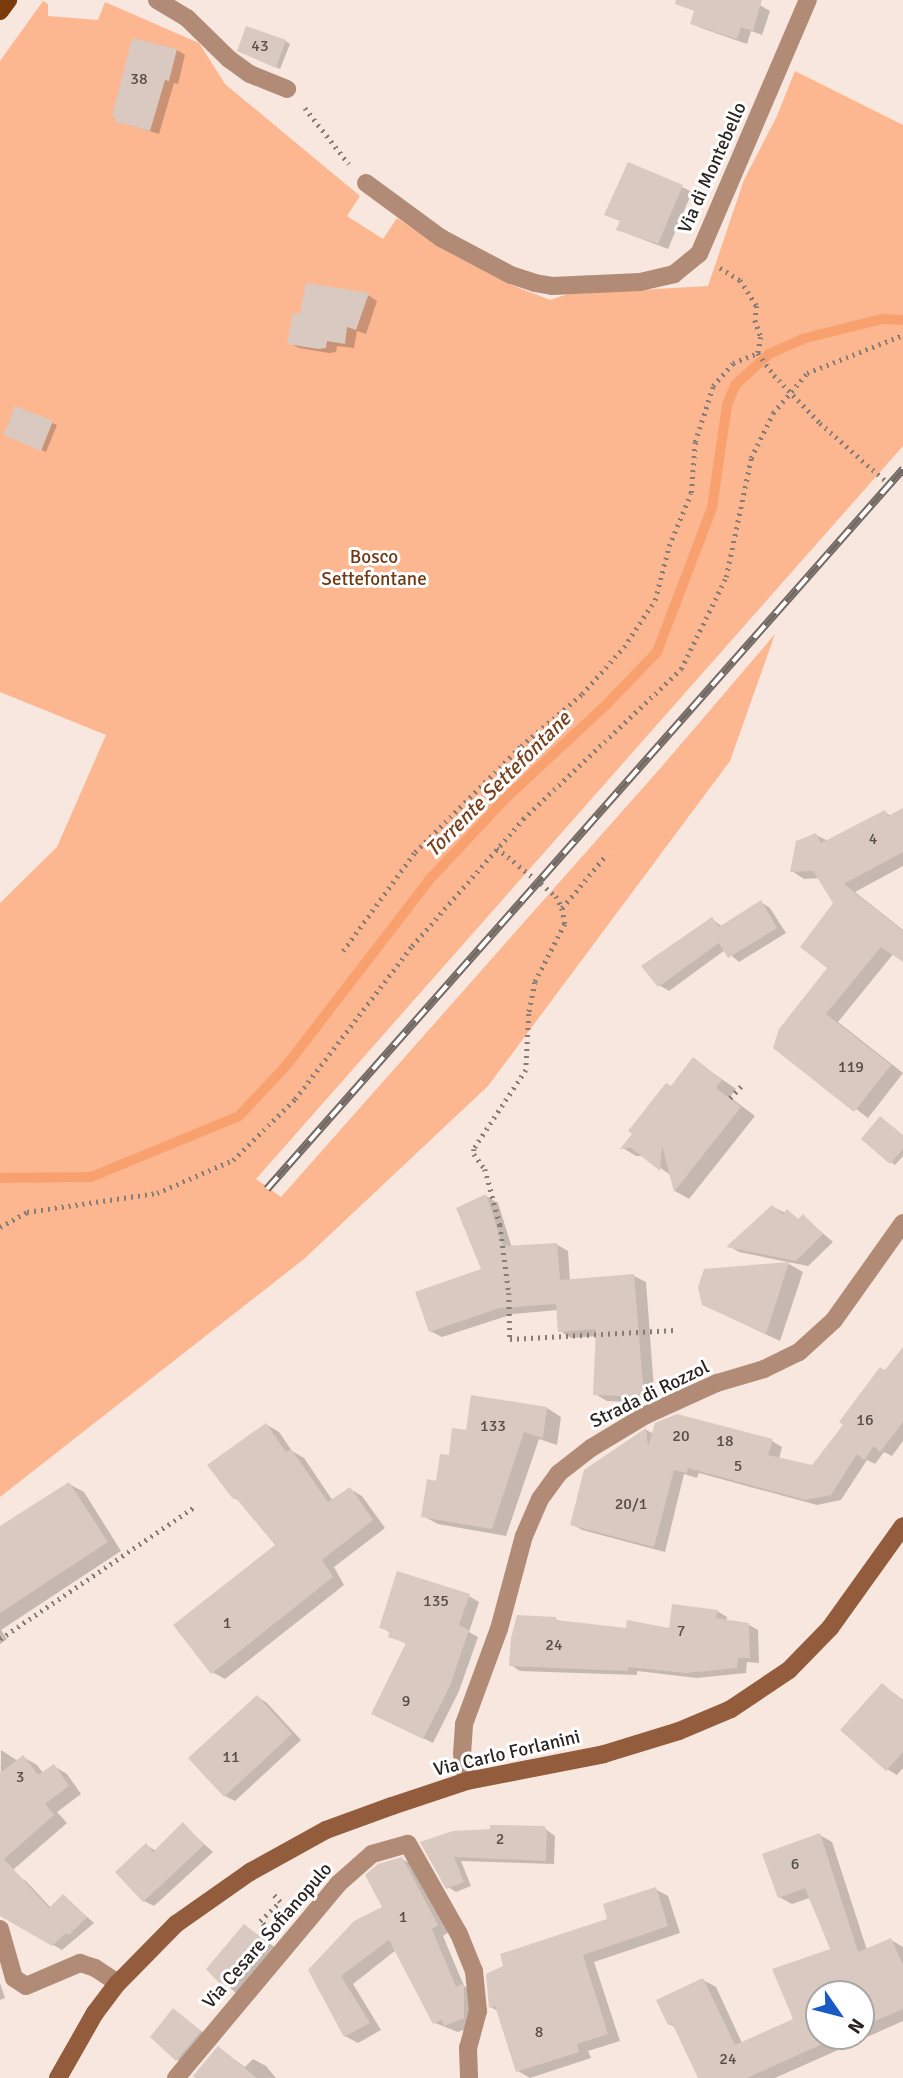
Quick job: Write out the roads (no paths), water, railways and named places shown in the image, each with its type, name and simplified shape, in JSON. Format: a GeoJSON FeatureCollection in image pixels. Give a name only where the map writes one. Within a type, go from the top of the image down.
{"type":"FeatureCollection","features":[{"type":"Feature","properties":{"kind":"main road"},"geometry":{"type":"LineString","coordinates":[[0,11],[8,0]]}},
{"type":"Feature","properties":{"kind":"main road","name":"Via Carlo Forlanini"},"geometry":{"type":"LineString","coordinates":[[58,2078],[95,2013],[118,1983],[176,1924],[250,1872],[326,1830],[467,1781],[604,1754],[679,1731],[731,1709],[789,1670],[830,1629],[903,1526]]}},
{"type":"Feature","properties":{"kind":"street"},"geometry":{"type":"LineString","coordinates":[[157,0],[187,18],[229,60],[250,74],[287,89]]}},
{"type":"Feature","properties":{"kind":"street","name":"Via di Montebello"},"geometry":{"type":"LineString","coordinates":[[366,183],[441,238],[511,275],[536,283],[552,286],[640,282],[674,274],[699,254],[808,0]]}},
{"type":"Feature","properties":{"kind":"street","name":"Strada di Rozzol"},"geometry":{"type":"LineString","coordinates":[[467,1781],[462,1754],[464,1724],[499,1629],[524,1535],[540,1499],[559,1473],[591,1448],[646,1415],[717,1383],[764,1369],[799,1352],[834,1320],[903,1223]]}},
{"type":"Feature","properties":{"kind":"street","name":"Via Cesare Sofianopulo"},"geometry":{"type":"LineString","coordinates":[[176,2078],[338,1884],[372,1854],[408,1844],[458,1934],[474,1971],[478,2011],[468,2048],[469,2078]]}},
{"type":"Feature","properties":{"kind":"street"},"geometry":{"type":"LineString","coordinates":[[0,1929],[15,1978],[26,1986],[80,1963],[95,1968],[118,1983]]}},
{"type":"Feature","properties":{"kind":"waterway","name":"Torrente Settefontane"},"geometry":{"type":"LineString","coordinates":[[0,1178],[91,1177],[239,1116],[286,1066],[429,880],[508,796],[605,706],[657,652],[712,508],[727,405],[736,384],[769,354],[802,339],[882,319],[903,320]]}},
{"type":"Feature","properties":{"kind":"railway"},"geometry":{"type":"LineString","coordinates":[[267,1189],[903,469]]}},
{"type":"Feature","properties":{"kind":"park label","name":"Bosco Settefontane"},"geometry":{"type":"Point","coordinates":[374,569]}}]}
